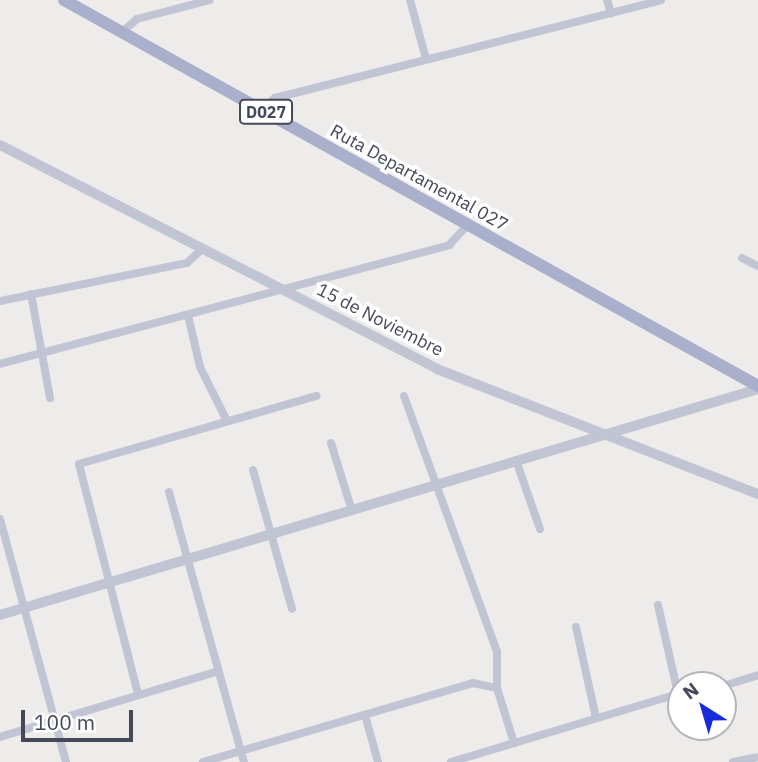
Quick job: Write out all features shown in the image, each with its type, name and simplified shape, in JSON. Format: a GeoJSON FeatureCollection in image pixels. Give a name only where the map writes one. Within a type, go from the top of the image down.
{"type":"FeatureCollection","features":[{"type":"Feature","properties":{"kind":"main road","name":"Ruta Departamental 027"},"geometry":{"type":"LineString","coordinates":[[64,0],[758,388]]}},
{"type":"Feature","properties":{"kind":"street"},"geometry":{"type":"LineString","coordinates":[[122,33],[130,22],[182,3],[210,0]]}},
{"type":"Feature","properties":{"kind":"street"},"geometry":{"type":"LineString","coordinates":[[410,0],[426,60]]}},
{"type":"Feature","properties":{"kind":"street"},"geometry":{"type":"LineString","coordinates":[[607,0],[611,13]]}},
{"type":"Feature","properties":{"kind":"street"},"geometry":{"type":"LineString","coordinates":[[262,110],[275,98],[660,0]]}},
{"type":"Feature","properties":{"kind":"street","name":"15 de Noviembre"},"geometry":{"type":"LineString","coordinates":[[0,145],[437,369],[607,438],[758,494]]}},
{"type":"Feature","properties":{"kind":"street"},"geometry":{"type":"LineString","coordinates":[[0,364],[449,245],[467,226]]}},
{"type":"Feature","properties":{"kind":"street"},"geometry":{"type":"LineString","coordinates":[[0,301],[187,262],[202,249]]}},
{"type":"Feature","properties":{"kind":"street"},"geometry":{"type":"LineString","coordinates":[[742,258],[758,266]]}},
{"type":"Feature","properties":{"kind":"street"},"geometry":{"type":"LineString","coordinates":[[31,294],[46,353],[50,398]]}},
{"type":"Feature","properties":{"kind":"street"},"geometry":{"type":"LineString","coordinates":[[188,315],[200,367],[227,421]]}},
{"type":"Feature","properties":{"kind":"street"},"geometry":{"type":"LineString","coordinates":[[0,615],[607,438],[758,388]]}},
{"type":"Feature","properties":{"kind":"street"},"geometry":{"type":"LineString","coordinates":[[138,694],[107,583],[79,464],[316,396]]}},
{"type":"Feature","properties":{"kind":"street"},"geometry":{"type":"LineString","coordinates":[[404,396],[434,488],[497,652],[497,688],[514,743]]}},
{"type":"Feature","properties":{"kind":"street"},"geometry":{"type":"LineString","coordinates":[[331,443],[352,512]]}},
{"type":"Feature","properties":{"kind":"street"},"geometry":{"type":"LineString","coordinates":[[517,463],[540,529]]}},
{"type":"Feature","properties":{"kind":"street"},"geometry":{"type":"LineString","coordinates":[[253,470],[292,609]]}},
{"type":"Feature","properties":{"kind":"street"},"geometry":{"type":"LineString","coordinates":[[169,492],[218,671],[243,750],[244,762]]}},
{"type":"Feature","properties":{"kind":"street"},"geometry":{"type":"LineString","coordinates":[[0,519],[58,719],[66,762]]}},
{"type":"Feature","properties":{"kind":"street"},"geometry":{"type":"LineString","coordinates":[[657,605],[674,671]]}},
{"type":"Feature","properties":{"kind":"street"},"geometry":{"type":"LineString","coordinates":[[576,627],[596,718]]}},
{"type":"Feature","properties":{"kind":"street"},"geometry":{"type":"LineString","coordinates":[[0,737],[218,671]]}},
{"type":"Feature","properties":{"kind":"street"},"geometry":{"type":"LineString","coordinates":[[737,682],[758,675]]}},
{"type":"Feature","properties":{"kind":"street"},"geometry":{"type":"LineString","coordinates":[[203,762],[473,683],[497,688]]}},
{"type":"Feature","properties":{"kind":"street"},"geometry":{"type":"LineString","coordinates":[[451,762],[667,697]]}},
{"type":"Feature","properties":{"kind":"street"},"geometry":{"type":"LineString","coordinates":[[365,715],[378,762]]}},
{"type":"Feature","properties":{"kind":"street"},"geometry":{"type":"LineString","coordinates":[[733,762],[758,757]]}}]}
